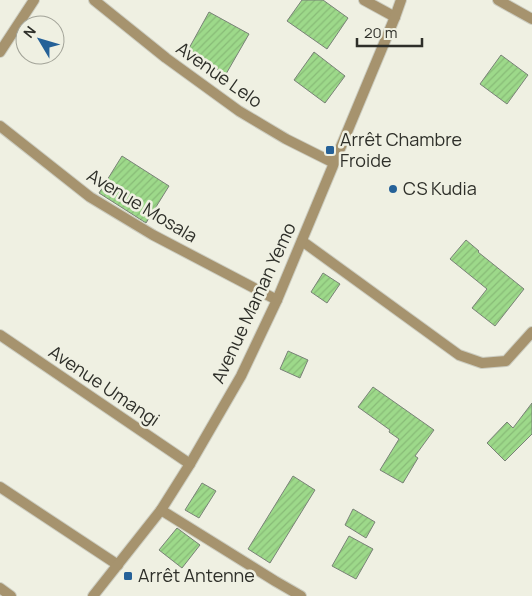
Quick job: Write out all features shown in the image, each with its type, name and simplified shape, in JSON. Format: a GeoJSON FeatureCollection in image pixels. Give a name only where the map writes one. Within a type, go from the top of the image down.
{"type":"FeatureCollection","features":[{"type":"Feature","properties":{"kind":"street"},"geometry":{"type":"LineString","coordinates":[[0,52],[34,0]]}},
{"type":"Feature","properties":{"kind":"street","name":"Avenue Lelo"},"geometry":{"type":"LineString","coordinates":[[94,0],[166,58],[239,111],[286,139],[334,163]]}},
{"type":"Feature","properties":{"kind":"street"},"geometry":{"type":"LineString","coordinates":[[364,0],[395,17]]}},
{"type":"Feature","properties":{"kind":"street","name":"Avenue Maman Yemo"},"geometry":{"type":"LineString","coordinates":[[93,596],[160,510],[190,464],[241,376],[277,300],[401,0]]}},
{"type":"Feature","properties":{"kind":"street"},"geometry":{"type":"LineString","coordinates":[[498,0],[532,19]]}},
{"type":"Feature","properties":{"kind":"street","name":"Avenue Mosala"},"geometry":{"type":"LineString","coordinates":[[0,126],[90,197],[153,235],[277,300]]}},
{"type":"Feature","properties":{"kind":"street"},"geometry":{"type":"LineString","coordinates":[[302,240],[459,355],[482,363],[506,362],[532,332]]}},
{"type":"Feature","properties":{"kind":"street","name":"Avenue Umangi"},"geometry":{"type":"LineString","coordinates":[[0,335],[190,464]]}},
{"type":"Feature","properties":{"kind":"street"},"geometry":{"type":"LineString","coordinates":[[0,487],[118,565]]}},
{"type":"Feature","properties":{"kind":"street"},"geometry":{"type":"LineString","coordinates":[[160,510],[302,596]]}},
{"type":"Feature","properties":{"kind":"street"},"geometry":{"type":"LineString","coordinates":[[0,588],[11,596]]}},
{"type":"Feature","properties":{"kind":"building"},"geometry":{"type":"Polygon","coordinates":[[[302,0],[323,0],[348,18],[327,49],[287,21],[302,0]]]}},
{"type":"Feature","properties":{"kind":"building"},"geometry":{"type":"Polygon","coordinates":[[[209,12],[249,34],[226,74],[187,52],[209,12]]]}},
{"type":"Feature","properties":{"kind":"building"},"geometry":{"type":"Polygon","coordinates":[[[314,52],[345,76],[325,103],[294,80],[314,52]]]}},
{"type":"Feature","properties":{"kind":"building"},"geometry":{"type":"Polygon","coordinates":[[[501,55],[528,75],[507,104],[480,84],[501,55]]]}},
{"type":"Feature","properties":{"kind":"building"},"geometry":{"type":"Polygon","coordinates":[[[122,156],[169,186],[146,223],[99,193],[122,156]]]}},
{"type":"Feature","properties":{"kind":"building"},"geometry":{"type":"Polygon","coordinates":[[[466,240],[524,289],[495,326],[472,308],[487,289],[450,259],[466,240]]]}},
{"type":"Feature","properties":{"kind":"building"},"geometry":{"type":"Polygon","coordinates":[[[323,273],[340,284],[327,303],[311,292],[323,273]]]}},
{"type":"Feature","properties":{"kind":"building"},"geometry":{"type":"Polygon","coordinates":[[[288,351],[308,360],[300,378],[280,369],[288,351]]]}},
{"type":"Feature","properties":{"kind":"building"},"geometry":{"type":"Polygon","coordinates":[[[373,387],[434,430],[415,456],[418,458],[403,483],[380,470],[399,439],[389,432],[390,430],[358,407],[373,387]]]}},
{"type":"Feature","properties":{"kind":"building"},"geometry":{"type":"Polygon","coordinates":[[[532,403],[532,434],[505,461],[487,443],[507,422],[513,428],[532,403]]]}},
{"type":"Feature","properties":{"kind":"building"},"geometry":{"type":"Polygon","coordinates":[[[293,476],[315,490],[270,563],[248,549],[293,476]]]}},
{"type":"Feature","properties":{"kind":"building"},"geometry":{"type":"Polygon","coordinates":[[[202,483],[216,491],[199,518],[185,510],[202,483]]]}},
{"type":"Feature","properties":{"kind":"building"},"geometry":{"type":"Polygon","coordinates":[[[353,509],[375,522],[366,538],[345,525],[353,509]]]}},
{"type":"Feature","properties":{"kind":"building"},"geometry":{"type":"Polygon","coordinates":[[[177,528],[200,545],[182,568],[159,550],[177,528]]]}},
{"type":"Feature","properties":{"kind":"building"},"geometry":{"type":"Polygon","coordinates":[[[349,536],[373,549],[356,579],[332,566],[349,536]]]}},
{"type":"Feature","properties":{"kind":"place","name":"Arrêt Chambre Froide"},"geometry":{"type":"Point","coordinates":[330,150]}},
{"type":"Feature","properties":{"kind":"place","name":"CS Kudia"},"geometry":{"type":"Point","coordinates":[393,189]}},
{"type":"Feature","properties":{"kind":"place","name":"Arrêt Antenne"},"geometry":{"type":"Point","coordinates":[128,576]}}]}
